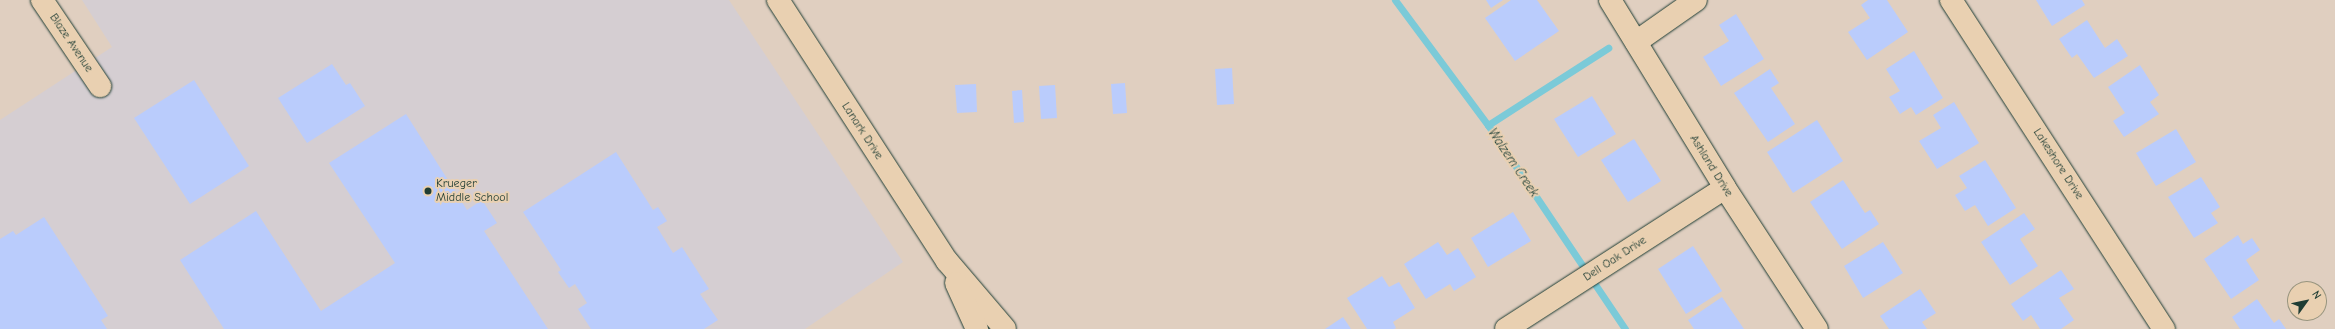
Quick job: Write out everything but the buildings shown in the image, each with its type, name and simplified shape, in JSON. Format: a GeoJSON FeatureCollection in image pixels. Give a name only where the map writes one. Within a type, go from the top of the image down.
{"type":"FeatureCollection","features":[{"type":"Feature","properties":{"kind":"street","name":"Blaze Avenue"},"geometry":{"type":"LineString","coordinates":[[42,0],[100,86]]}},
{"type":"Feature","properties":{"kind":"street","name":"Lanark Drive"},"geometry":{"type":"LineString","coordinates":[[778,0],[946,261],[1005,329]]}},
{"type":"Feature","properties":{"kind":"street","name":"Ashland Drive"},"geometry":{"type":"LineString","coordinates":[[1610,0],[1724,188],[1817,329]]}},
{"type":"Feature","properties":{"kind":"street"},"geometry":{"type":"LineString","coordinates":[[1636,42],[1696,0]]}},
{"type":"Feature","properties":{"kind":"street","name":"Lakeshore Drive"},"geometry":{"type":"LineString","coordinates":[[1951,0],[2164,329]]}},
{"type":"Feature","properties":{"kind":"street","name":"Dell Oak Drive"},"geometry":{"type":"LineString","coordinates":[[1506,329],[1724,188]]}},
{"type":"Feature","properties":{"kind":"street","name":"Lanark Drive"},"geometry":{"type":"LineString","coordinates":[[946,261],[977,329]]}},
{"type":"Feature","properties":{"kind":"shaded area","name":"Krueger Middle School"},"geometry":{"type":"Polygon","coordinates":[[[82,0],[729,0],[903,262],[805,329],[0,329],[0,120],[112,47],[82,0]]]}},
{"type":"Feature","properties":{"kind":"waterway","name":"Walzem Creek"},"geometry":{"type":"LineString","coordinates":[[1395,0],[1488,125],[1625,329]]}},
{"type":"Feature","properties":{"kind":"waterway"},"geometry":{"type":"LineString","coordinates":[[1488,125],[1608,48]]}},
{"type":"Feature","properties":{"kind":"place","name":"Krueger Middle School"},"geometry":{"type":"Point","coordinates":[428,191]}}]}
